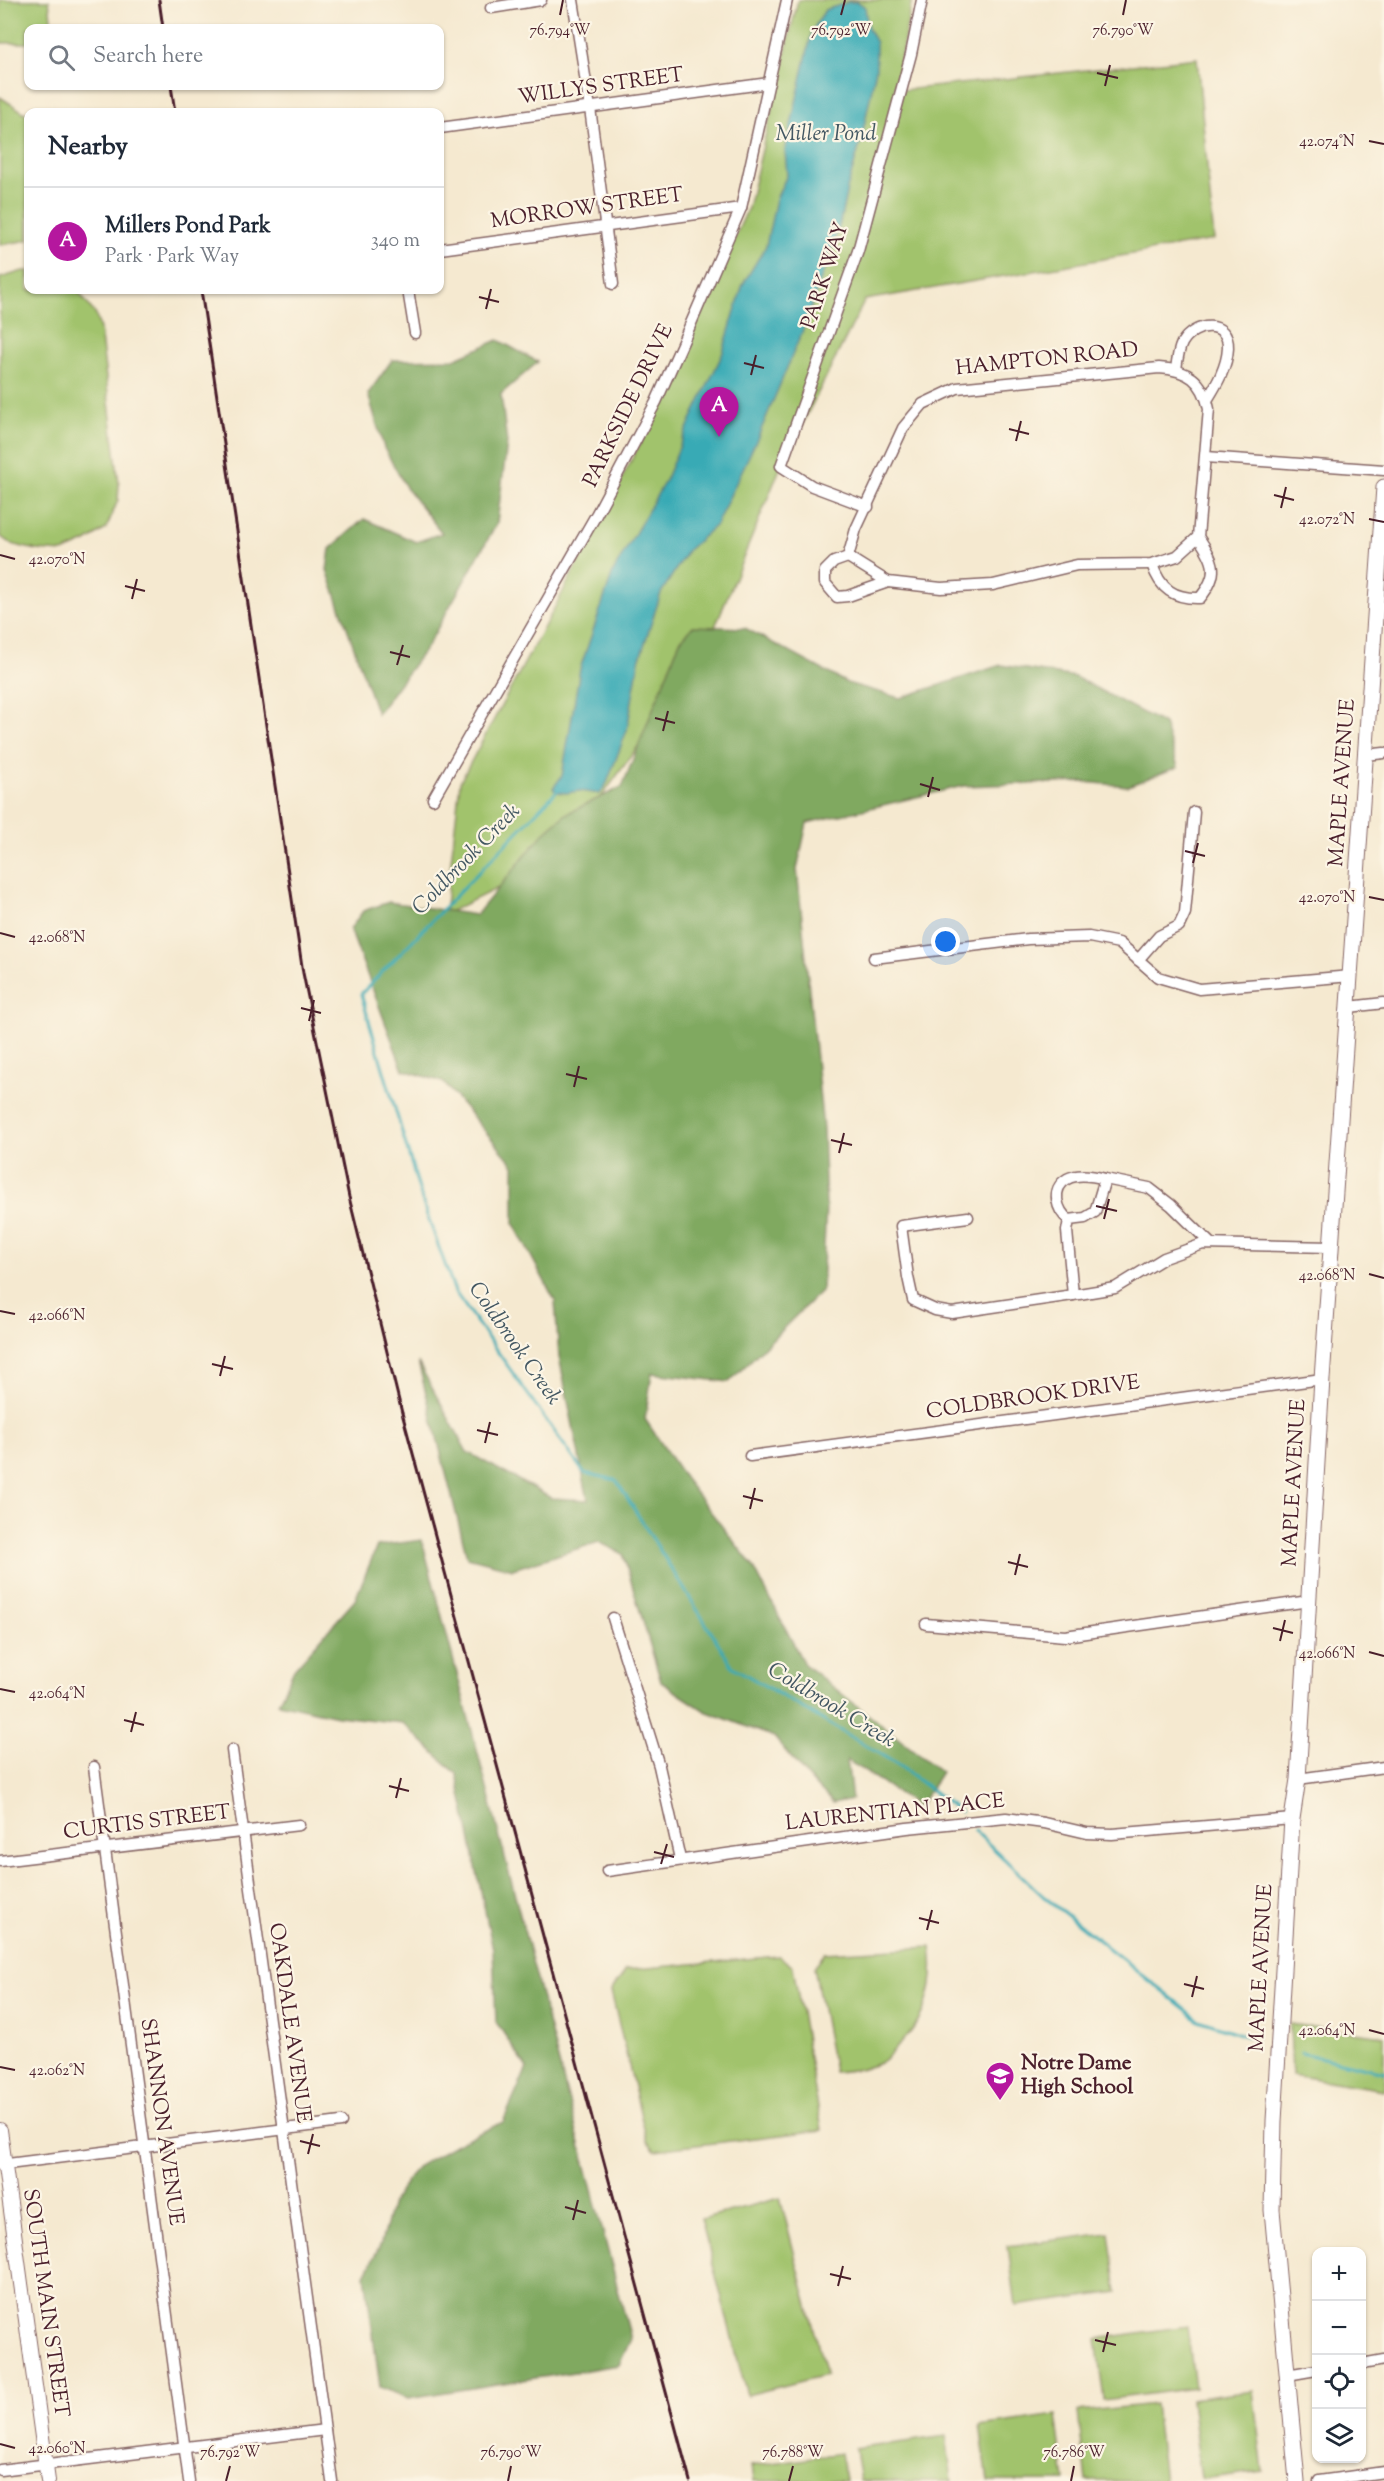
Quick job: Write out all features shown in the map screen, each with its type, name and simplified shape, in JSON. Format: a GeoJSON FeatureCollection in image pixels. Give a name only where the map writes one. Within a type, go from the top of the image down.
{"type":"FeatureCollection","features":[{"type":"Feature","properties":{"kind":"main road","name":"MAPLE AVENUE"},"geometry":{"type":"LineString","coordinates":[[1297,2481],[1272,2210],[1274,2121],[1292,1819],[1298,1779],[1322,1379],[1384,487]]}},
{"type":"Feature","properties":{"kind":"street"},"geometry":{"type":"LineString","coordinates":[[491,8],[541,0]]}},
{"type":"Feature","properties":{"kind":"street"},"geometry":{"type":"LineString","coordinates":[[573,0],[591,108],[613,284]]}},
{"type":"Feature","properties":{"kind":"street","name":"PARKSIDE DRIVE"},"geometry":{"type":"LineString","coordinates":[[433,799],[596,515],[656,402],[741,208],[787,0]]}},
{"type":"Feature","properties":{"kind":"street","name":"PARK WAY"},"geometry":{"type":"LineString","coordinates":[[868,507],[812,486],[780,466],[858,251],[911,54],[922,0]]}},
{"type":"Feature","properties":{"kind":"street","name":"WILLYS STREET"},"geometry":{"type":"LineString","coordinates":[[444,127],[769,83]]}},
{"type":"Feature","properties":{"kind":"street","name":"MORROW STREET"},"geometry":{"type":"LineString","coordinates":[[444,248],[741,208]]}},
{"type":"Feature","properties":{"kind":"street"},"geometry":{"type":"LineString","coordinates":[[409,294],[415,333]]}},
{"type":"Feature","properties":{"kind":"street"},"geometry":{"type":"LineString","coordinates":[[888,582],[848,596],[837,597],[825,583],[825,571],[834,562],[848,557],[888,582],[941,588],[993,585],[1077,565],[1152,564],[1177,556],[1198,537],[1209,409],[1207,400],[1192,376],[1176,370],[1181,344],[1196,328],[1205,326],[1221,331],[1227,339],[1228,349],[1219,379],[1207,400]]}},
{"type":"Feature","properties":{"kind":"street","name":"HAMPTON ROAD"},"geometry":{"type":"LineString","coordinates":[[848,557],[856,529],[903,428],[923,404],[949,391],[1160,368],[1176,370]]}},
{"type":"Feature","properties":{"kind":"street"},"geometry":{"type":"LineString","coordinates":[[1206,457],[1384,470]]}},
{"type":"Feature","properties":{"kind":"street"},"geometry":{"type":"LineString","coordinates":[[1152,564],[1157,581],[1165,587],[1185,598],[1200,598],[1212,582],[1214,565],[1209,551],[1198,537]]}},
{"type":"Feature","properties":{"kind":"street"},"geometry":{"type":"LineString","coordinates":[[1366,755],[1384,753]]}},
{"type":"Feature","properties":{"kind":"street"},"geometry":{"type":"LineString","coordinates":[[1138,960],[1159,936],[1179,926],[1185,913],[1194,812]]}},
{"type":"Feature","properties":{"kind":"street"},"geometry":{"type":"LineString","coordinates":[[874,958],[1028,939],[1089,937],[1119,943],[1158,977],[1199,989],[1351,975]]}},
{"type":"Feature","properties":{"kind":"street"},"geometry":{"type":"LineString","coordinates":[[1349,1007],[1384,1003]]}},
{"type":"Feature","properties":{"kind":"street"},"geometry":{"type":"LineString","coordinates":[[1105,1179],[1095,1212],[1085,1218],[1069,1220],[1062,1216],[1057,1206],[1056,1194],[1060,1185],[1067,1179],[1080,1175],[1105,1179],[1149,1188],[1171,1205],[1211,1244]]}},
{"type":"Feature","properties":{"kind":"street"},"geometry":{"type":"LineString","coordinates":[[968,1217],[901,1226],[913,1300],[935,1310],[952,1313],[1115,1288],[1164,1258],[1203,1244],[1331,1247]]}},
{"type":"Feature","properties":{"kind":"street"},"geometry":{"type":"LineString","coordinates":[[1069,1220],[1067,1231],[1072,1295]]}},
{"type":"Feature","properties":{"kind":"street","name":"COLDBROOK DRIVE"},"geometry":{"type":"LineString","coordinates":[[750,1456],[1322,1379]]}},
{"type":"Feature","properties":{"kind":"street"},"geometry":{"type":"LineString","coordinates":[[926,1624],[1065,1636],[1310,1601]]}},
{"type":"Feature","properties":{"kind":"street"},"geometry":{"type":"LineString","coordinates":[[613,1618],[659,1766],[680,1859]]}},
{"type":"Feature","properties":{"kind":"street","name":"OAKDALE AVENUE"},"geometry":{"type":"LineString","coordinates":[[232,1750],[332,2481]]}},
{"type":"Feature","properties":{"kind":"street","name":"SHANNON AVENUE"},"geometry":{"type":"LineString","coordinates":[[94,1767],[189,2481]]}},
{"type":"Feature","properties":{"kind":"street"},"geometry":{"type":"LineString","coordinates":[[1298,1779],[1384,1767]]}},
{"type":"Feature","properties":{"kind":"street","name":"LAURENTIAN PLACE"},"geometry":{"type":"LineString","coordinates":[[607,1871],[907,1828],[1006,1818],[1044,1823],[1087,1833],[1112,1834],[1292,1819]]}},
{"type":"Feature","properties":{"kind":"street","name":"CURTIS STREET"},"geometry":{"type":"LineString","coordinates":[[0,1861],[299,1825]]}},
{"type":"Feature","properties":{"kind":"street"},"geometry":{"type":"LineString","coordinates":[[2,2165],[341,2122]]}},
{"type":"Feature","properties":{"kind":"street","name":"SOUTH MAIN STREET"},"geometry":{"type":"LineString","coordinates":[[0,2130],[2,2165],[48,2481]]}},
{"type":"Feature","properties":{"kind":"street"},"geometry":{"type":"LineString","coordinates":[[1366,2363],[1384,2360]]}},
{"type":"Feature","properties":{"kind":"street"},"geometry":{"type":"LineString","coordinates":[[1287,2375],[1312,2371]]}},
{"type":"Feature","properties":{"kind":"street"},"geometry":{"type":"LineString","coordinates":[[0,2470],[325,2430]]}},
{"type":"Feature","properties":{"kind":"street"},"geometry":{"type":"LineString","coordinates":[[1319,2481],[1384,2472]]}},
{"type":"Feature","properties":{"kind":"green space"},"geometry":{"type":"Polygon","coordinates":[[[0,0],[49,0],[52,24],[24,24],[24,43],[0,43],[0,0]]]}},
{"type":"Feature","properties":{"kind":"green space"},"geometry":{"type":"Polygon","coordinates":[[[798,0],[912,0],[894,91],[1197,58],[1214,240],[865,300],[781,466],[703,656],[557,859],[445,914],[460,782],[658,409],[748,208],[798,0]]]}},
{"type":"Feature","properties":{"kind":"green space"},"geometry":{"type":"Polygon","coordinates":[[[0,97],[24,112],[24,241],[0,245],[0,97]]]}},
{"type":"Feature","properties":{"kind":"green space"},"geometry":{"type":"Polygon","coordinates":[[[24,271],[24,294],[80,294],[96,315],[100,329],[119,484],[118,500],[106,529],[86,542],[63,552],[36,550],[11,544],[0,536],[0,278],[24,271]]]}},
{"type":"Feature","properties":{"kind":"green space"},"geometry":{"type":"Polygon","coordinates":[[[498,340],[538,362],[501,394],[507,443],[497,523],[428,645],[377,714],[327,570],[330,549],[364,519],[416,542],[442,533],[407,489],[384,448],[368,394],[392,360],[454,359],[498,340]]]}},
{"type":"Feature","properties":{"kind":"green space"},"geometry":{"type":"Polygon","coordinates":[[[693,626],[745,628],[847,683],[900,698],[1001,665],[1075,677],[1164,724],[1178,767],[1128,786],[1083,782],[963,786],[807,823],[797,869],[823,1129],[826,1206],[822,1290],[729,1382],[652,1373],[645,1419],[685,1479],[753,1566],[804,1664],[941,1772],[919,1807],[847,1760],[852,1799],[833,1803],[808,1778],[774,1737],[705,1711],[661,1682],[623,1554],[599,1542],[513,1569],[467,1557],[418,1362],[467,1452],[551,1498],[588,1500],[559,1357],[555,1301],[514,1224],[514,1165],[443,1082],[403,1070],[350,929],[363,911],[389,902],[476,915],[543,834],[566,814],[622,787],[680,641],[693,626]]]}},
{"type":"Feature","properties":{"kind":"green space"},"geometry":{"type":"Polygon","coordinates":[[[422,1540],[631,2339],[619,2365],[408,2398],[380,2387],[365,2275],[381,2243],[392,2203],[416,2167],[456,2144],[503,2122],[527,2068],[496,2022],[493,1950],[457,1774],[403,1723],[337,1716],[278,1703],[294,1669],[355,1600],[377,1546],[422,1540]]]}},
{"type":"Feature","properties":{"kind":"green space"},"geometry":{"type":"Polygon","coordinates":[[[931,1947],[930,1990],[926,2004],[913,2029],[881,2062],[863,2068],[834,2072],[814,1967],[825,1953],[931,1947]]]}},
{"type":"Feature","properties":{"kind":"green space"},"geometry":{"type":"Polygon","coordinates":[[[779,1956],[793,1967],[822,2130],[655,2150],[647,2141],[611,1991],[626,1970],[779,1956]]]}},
{"type":"Feature","properties":{"kind":"green space"},"geometry":{"type":"Polygon","coordinates":[[[1290,2024],[1384,2036],[1384,2090],[1292,2075],[1290,2024]]]}},
{"type":"Feature","properties":{"kind":"green space"},"geometry":{"type":"Polygon","coordinates":[[[780,2198],[826,2375],[747,2395],[701,2219],[780,2198]]]}},
{"type":"Feature","properties":{"kind":"green space"},"geometry":{"type":"Polygon","coordinates":[[[1109,2233],[1117,2292],[1016,2306],[1008,2246],[1109,2233]]]}},
{"type":"Feature","properties":{"kind":"green space"},"geometry":{"type":"Polygon","coordinates":[[[1187,2326],[1195,2388],[1104,2400],[1096,2339],[1187,2326]]]}},
{"type":"Feature","properties":{"kind":"green space"},"geometry":{"type":"Polygon","coordinates":[[[1253,2391],[1263,2471],[1201,2479],[1191,2399],[1253,2391]]]}},
{"type":"Feature","properties":{"kind":"green space"},"geometry":{"type":"Polygon","coordinates":[[[1155,2404],[1164,2481],[1086,2481],[1078,2412],[1155,2404]]]}},
{"type":"Feature","properties":{"kind":"green space"},"geometry":{"type":"Polygon","coordinates":[[[1056,2415],[1065,2481],[988,2481],[980,2426],[1056,2415]]]}},
{"type":"Feature","properties":{"kind":"green space"},"geometry":{"type":"Polygon","coordinates":[[[946,2436],[952,2481],[860,2481],[855,2449],[946,2436]]]}},
{"type":"Feature","properties":{"kind":"green space"},"geometry":{"type":"Polygon","coordinates":[[[841,2453],[845,2481],[753,2481],[751,2466],[841,2453]]]}},
{"type":"Feature","properties":{"kind":"water","name":"Miller Pond"},"geometry":{"type":"Polygon","coordinates":[[[849,2],[858,2],[865,7],[868,28],[876,43],[876,69],[861,141],[839,227],[805,325],[758,437],[716,525],[688,550],[661,593],[639,661],[627,730],[607,783],[600,794],[579,791],[556,792],[553,788],[562,776],[580,669],[613,572],[665,481],[722,355],[743,284],[766,246],[776,199],[787,175],[785,151],[812,31],[825,10],[849,2]]]}},
{"type":"Feature","properties":{"kind":"waterway","name":"Coldbrook Creek"},"geometry":{"type":"LineString","coordinates":[[556,792],[361,994],[424,1206],[455,1292],[584,1473],[616,1480],[733,1667],[900,1766],[960,1812]]}},
{"type":"Feature","properties":{"kind":"waterway","name":"Coldbrook Creek"},"geometry":{"type":"LineString","coordinates":[[974,1830],[1043,1896],[1199,2020],[1255,2039]]}},
{"type":"Feature","properties":{"kind":"waterway","name":"Coldbrook Creek"},"geometry":{"type":"LineString","coordinates":[[1301,2053],[1384,2072]]}},
{"type":"Feature","properties":{"kind":"railway"},"geometry":{"type":"LineString","coordinates":[[159,0],[162,24]]}},
{"type":"Feature","properties":{"kind":"railway"},"geometry":{"type":"LineString","coordinates":[[172,90],[174,108]]}},
{"type":"Feature","properties":{"kind":"railway"},"geometry":{"type":"LineString","coordinates":[[202,294],[303,973],[349,1197],[402,1413],[690,2481]]}},
{"type":"Feature","properties":{"kind":"place","name":"Millers Pond Park"},"geometry":{"type":"Point","coordinates":[719,437]}},
{"type":"Feature","properties":{"kind":"place","name":"Notre Dame High School"},"geometry":{"type":"Point","coordinates":[1000,2102]}}]}
